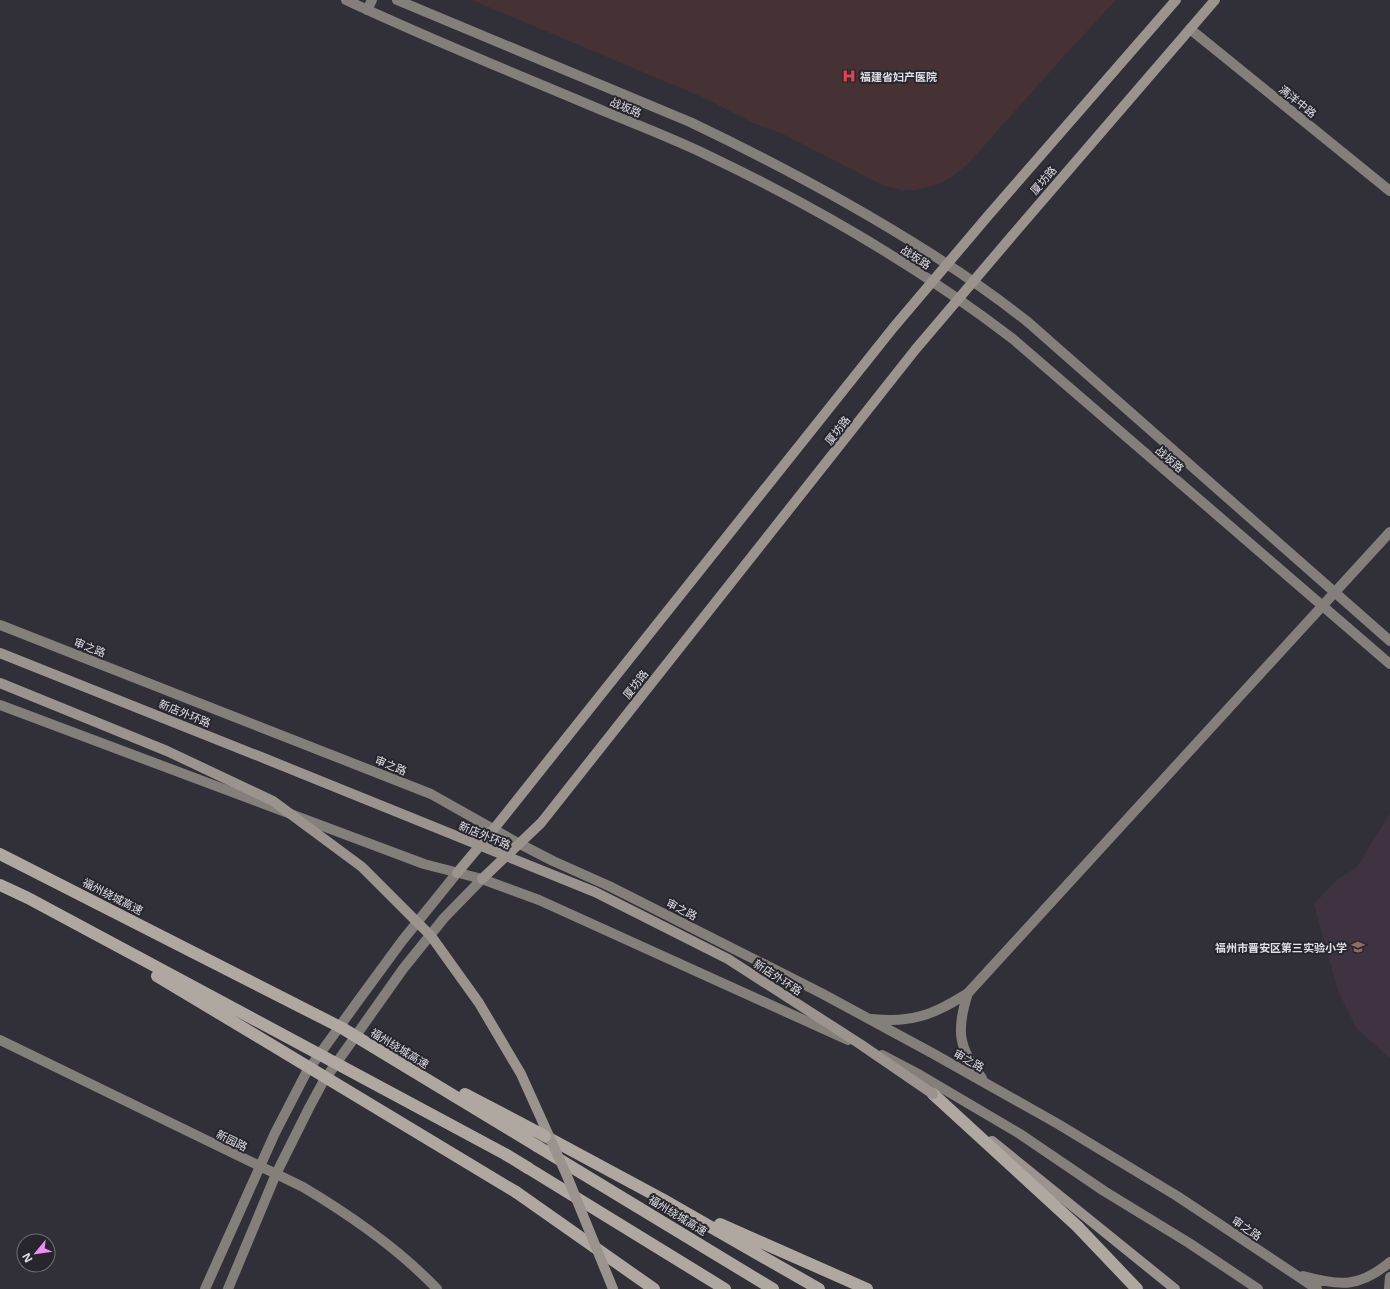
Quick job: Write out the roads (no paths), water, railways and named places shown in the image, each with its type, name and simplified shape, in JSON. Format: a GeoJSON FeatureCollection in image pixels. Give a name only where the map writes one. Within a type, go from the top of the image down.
{"type":"FeatureCollection","features":[{"type":"Feature","properties":{"kind":"highway","name":"福州绕城高速"},"geometry":{"type":"LineString","coordinates":[[0,854],[342,1028],[773,1289]]}},
{"type":"Feature","properties":{"kind":"highway"},"geometry":{"type":"LineString","coordinates":[[0,885],[28,898],[491,1146],[725,1289]]}},
{"type":"Feature","properties":{"kind":"highway"},"geometry":{"type":"LineString","coordinates":[[28,898],[516,1192],[654,1289]]}},
{"type":"Feature","properties":{"kind":"highway"},"geometry":{"type":"LineString","coordinates":[[342,1028],[662,1198],[819,1289]]}},
{"type":"Feature","properties":{"kind":"highway"},"geometry":{"type":"LineString","coordinates":[[934,1094],[1077,1226],[1137,1289]]}},
{"type":"Feature","properties":{"kind":"highway"},"geometry":{"type":"LineString","coordinates":[[662,1198],[867,1289]]}},
{"type":"Feature","properties":{"kind":"main road","name":"战坂路"},"geometry":{"type":"LineString","coordinates":[[346,0],[688,146],[804,204],[906,264],[958,299],[1013,340],[1390,664]]}},
{"type":"Feature","properties":{"kind":"main road"},"geometry":{"type":"LineString","coordinates":[[367,10],[372,0]]}},
{"type":"Feature","properties":{"kind":"main road","name":"战坂路"},"geometry":{"type":"LineString","coordinates":[[397,0],[721,136],[868,214],[974,281],[1029,323],[1390,641]]}},
{"type":"Feature","properties":{"kind":"main road","name":"厦坊路"},"geometry":{"type":"LineString","coordinates":[[457,873],[493,830],[893,328],[1176,0]]}},
{"type":"Feature","properties":{"kind":"main road","name":"厦坊路"},"geometry":{"type":"LineString","coordinates":[[482,879],[540,823],[915,350],[1215,0]]}},
{"type":"Feature","properties":{"kind":"main road","name":"满洋中路"},"geometry":{"type":"LineString","coordinates":[[1190,29],[1390,191]]}},
{"type":"Feature","properties":{"kind":"main road"},"geometry":{"type":"LineString","coordinates":[[869,1019],[906,1019],[928,1014],[948,1006],[968,993],[1390,532]]}},
{"type":"Feature","properties":{"kind":"main road","name":"审之路"},"geometry":{"type":"LineString","coordinates":[[0,625],[431,794],[518,844],[609,886],[821,993],[987,1084],[1058,1124],[1177,1196],[1317,1289]]}},
{"type":"Feature","properties":{"kind":"main road","name":"新店外环路"},"geometry":{"type":"LineString","coordinates":[[0,653],[595,892],[728,959],[860,1044],[934,1094],[1175,1289]]}},
{"type":"Feature","properties":{"kind":"main road"},"geometry":{"type":"LineString","coordinates":[[0,683],[167,751],[273,802],[367,872],[431,936],[479,1004],[517,1068],[567,1176],[612,1289]]}},
{"type":"Feature","properties":{"kind":"main road"},"geometry":{"type":"LineString","coordinates":[[0,705],[424,864],[482,879],[539,900],[902,1065],[1020,1134],[1104,1191],[1189,1243],[1258,1289]]}},
{"type":"Feature","properties":{"kind":"main road"},"geometry":{"type":"LineString","coordinates":[[205,1289],[275,1133],[306,1073],[402,941],[457,873]]}},
{"type":"Feature","properties":{"kind":"main road"},"geometry":{"type":"LineString","coordinates":[[228,1289],[276,1174],[323,1082],[403,969],[444,918],[482,879]]}},
{"type":"Feature","properties":{"kind":"main road"},"geometry":{"type":"LineString","coordinates":[[968,993],[963,1007],[961,1036],[962,1046],[972,1065],[987,1084]]}},
{"type":"Feature","properties":{"kind":"main road","name":"新园路"},"geometry":{"type":"LineString","coordinates":[[0,1040],[303,1187],[362,1226],[437,1289]]}},
{"type":"Feature","properties":{"kind":"main road"},"geometry":{"type":"LineString","coordinates":[[1295,1274],[1323,1281],[1351,1283],[1372,1275],[1390,1262]]}},
{"type":"Feature","properties":{"kind":"main road"},"geometry":{"type":"LineString","coordinates":[[1388,1289],[1390,1277]]}},
{"type":"Feature","properties":{"kind":"place","name":"福建省妇产医院"},"geometry":{"type":"Point","coordinates":[849,76]}},
{"type":"Feature","properties":{"kind":"place","name":"福州市晋安区第三实验小学"},"geometry":{"type":"Point","coordinates":[1358,947]}}]}
